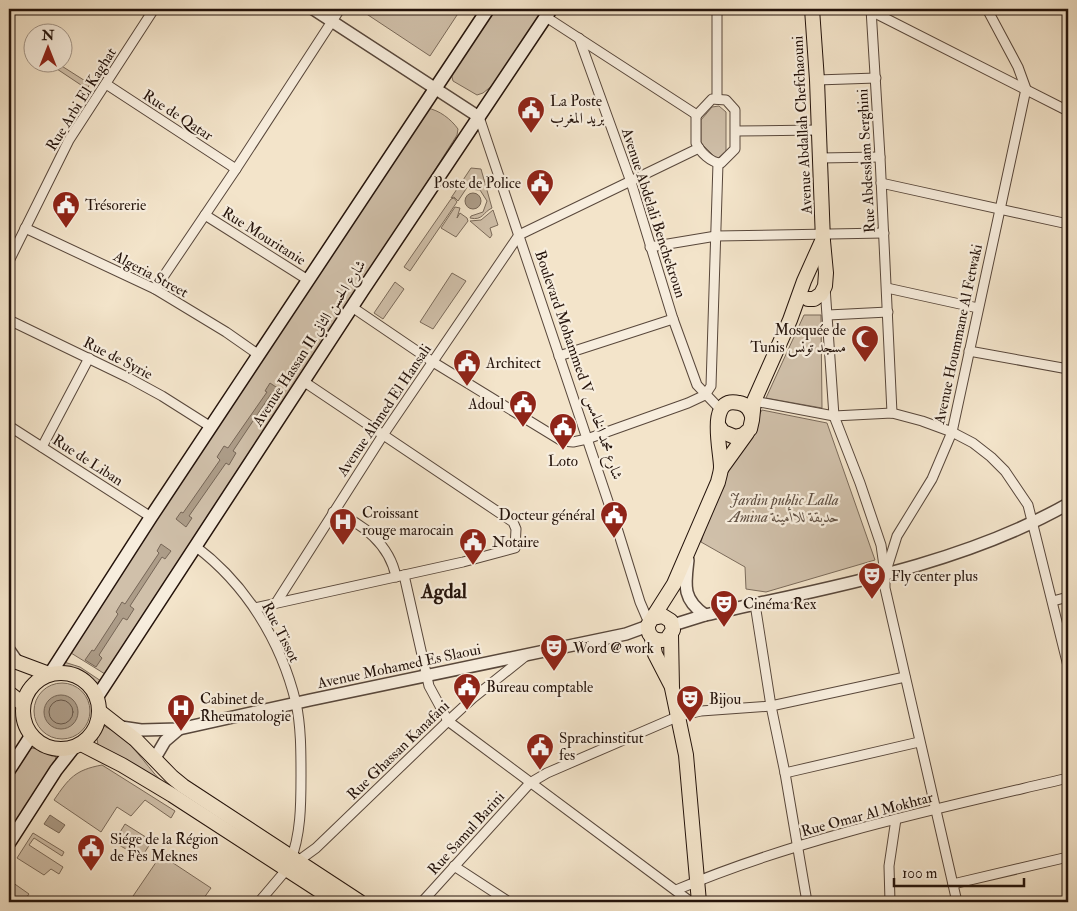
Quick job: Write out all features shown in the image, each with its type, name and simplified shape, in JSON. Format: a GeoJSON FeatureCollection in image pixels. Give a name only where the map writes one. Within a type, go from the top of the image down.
{"type":"FeatureCollection","features":[{"type":"Feature","properties":{"kind":"main road"},"geometry":{"type":"LineString","coordinates":[[360,902],[122,765],[78,745],[63,750],[40,744],[31,736],[23,721],[23,704],[27,693],[34,683],[50,674],[151,517],[488,9]]}},
{"type":"Feature","properties":{"kind":"main road","name":"Avenue Abdallah Chefchaouni"},"geometry":{"type":"LineString","coordinates":[[812,9],[817,80],[822,237],[818,263],[826,273],[825,286]]}},
{"type":"Feature","properties":{"kind":"main road","name":"Avenue Hassan II شارع الحسن الثاني"},"geometry":{"type":"LineString","coordinates":[[98,704],[195,546],[548,13]]}},
{"type":"Feature","properties":{"kind":"main road"},"geometry":{"type":"LineString","coordinates":[[650,628],[670,593],[690,550],[713,496],[721,469],[752,425],[750,407],[790,320],[807,295],[818,263]]}},
{"type":"Feature","properties":{"kind":"main road"},"geometry":{"type":"LineString","coordinates":[[807,295],[818,297],[825,286]]}},
{"type":"Feature","properties":{"kind":"main road"},"geometry":{"type":"LineString","coordinates":[[721,469],[717,418],[720,409],[731,402],[750,407]]}},
{"type":"Feature","properties":{"kind":"main road"},"geometry":{"type":"LineString","coordinates":[[718,425],[722,432],[730,437],[739,437],[747,432]]}},
{"type":"Feature","properties":{"kind":"main road","name":"Boulevard Mohammed V شارع محمد الخامس"},"geometry":{"type":"LineString","coordinates":[[670,593],[672,688]]}},
{"type":"Feature","properties":{"kind":"main road"},"geometry":{"type":"LineString","coordinates":[[663,616],[671,627],[661,641],[650,628],[663,616]]}},
{"type":"Feature","properties":{"kind":"main road","name":"Boulevard Mohammed V شارع محمد الخامس"},"geometry":{"type":"LineString","coordinates":[[650,628],[655,654],[672,688],[686,755],[699,902]]}},
{"type":"Feature","properties":{"kind":"main road"},"geometry":{"type":"LineString","coordinates":[[13,661],[50,674],[64,673],[78,677],[89,685],[98,704],[183,786],[292,862],[337,902]]}},
{"type":"Feature","properties":{"kind":"main road"},"geometry":{"type":"LineString","coordinates":[[9,693],[23,704]]}},
{"type":"Feature","properties":{"kind":"main road"},"geometry":{"type":"LineString","coordinates":[[9,843],[56,770],[94,730],[98,704]]}},
{"type":"Feature","properties":{"kind":"main road"},"geometry":{"type":"LineString","coordinates":[[9,770],[31,736]]}},
{"type":"Feature","properties":{"kind":"street","name":"Rue Arbi El Kaghat"},"geometry":{"type":"LineString","coordinates":[[9,261],[69,140],[154,9]]}},
{"type":"Feature","properties":{"kind":"street"},"geometry":{"type":"LineString","coordinates":[[313,9],[479,117]]}},
{"type":"Feature","properties":{"kind":"street"},"geometry":{"type":"LineString","coordinates":[[155,289],[340,9]]}},
{"type":"Feature","properties":{"kind":"street"},"geometry":{"type":"LineString","coordinates":[[716,9],[717,99]]}},
{"type":"Feature","properties":{"kind":"street"},"geometry":{"type":"LineString","coordinates":[[987,9],[1018,67],[1026,89]]}},
{"type":"Feature","properties":{"kind":"street"},"geometry":{"type":"LineString","coordinates":[[870,10],[1068,111]]}},
{"type":"Feature","properties":{"kind":"street","name":"Rue Abdesslam Serghini"},"geometry":{"type":"LineString","coordinates":[[870,10],[876,78],[892,413]]}},
{"type":"Feature","properties":{"kind":"street"},"geometry":{"type":"LineString","coordinates":[[548,13],[579,38],[697,115]]}},
{"type":"Feature","properties":{"kind":"street","name":"Avenue Abdelali Benchekroun"},"geometry":{"type":"LineString","coordinates":[[579,38],[632,182],[650,247],[696,385],[720,409]]}},
{"type":"Feature","properties":{"kind":"street"},"geometry":{"type":"LineString","coordinates":[[817,80],[876,78]]}},
{"type":"Feature","properties":{"kind":"street","name":"Rue de Qatar"},"geometry":{"type":"LineString","coordinates":[[106,84],[236,169]]}},
{"type":"Feature","properties":{"kind":"street","name":"Avenue Hoummane Al Fetwaki"},"geometry":{"type":"LineString","coordinates":[[885,574],[897,536],[932,479],[952,432],[1026,89]]}},
{"type":"Feature","properties":{"kind":"street"},"geometry":{"type":"LineString","coordinates":[[717,99],[726,100],[734,108],[736,131],[734,151],[723,162],[718,163],[713,162],[696,143],[697,115],[710,100],[717,99]]}},
{"type":"Feature","properties":{"kind":"street","name":"Boulevard Mohammed V شارع محمد الخامس"},"geometry":{"type":"LineString","coordinates":[[479,117],[650,628]]}},
{"type":"Feature","properties":{"kind":"street"},"geometry":{"type":"LineString","coordinates":[[736,131],[819,130]]}},
{"type":"Feature","properties":{"kind":"street"},"geometry":{"type":"LineString","coordinates":[[519,235],[699,148]]}},
{"type":"Feature","properties":{"kind":"street"},"geometry":{"type":"LineString","coordinates":[[820,158],[880,157]]}},
{"type":"Feature","properties":{"kind":"street"},"geometry":{"type":"LineString","coordinates":[[352,307],[433,362],[559,440],[573,442],[587,439],[705,395],[709,391],[712,380],[718,163]]}},
{"type":"Feature","properties":{"kind":"street"},"geometry":{"type":"LineString","coordinates":[[881,183],[1068,224]]}},
{"type":"Feature","properties":{"kind":"street","name":"Rue Mouritanie"},"geometry":{"type":"LineString","coordinates":[[205,215],[308,280]]}},
{"type":"Feature","properties":{"kind":"street","name":"Algeria Street"},"geometry":{"type":"LineString","coordinates":[[25,228],[155,289],[226,332],[258,355]]}},
{"type":"Feature","properties":{"kind":"street"},"geometry":{"type":"LineString","coordinates":[[650,247],[716,236],[822,237],[884,233]]}},
{"type":"Feature","properties":{"kind":"street","name":"Avenue Ahmed El Hansali"},"geometry":{"type":"LineString","coordinates":[[276,603],[333,512],[519,235]]}},
{"type":"Feature","properties":{"kind":"street"},"geometry":{"type":"LineString","coordinates":[[825,286],[834,416],[881,545],[885,588],[957,902]]}},
{"type":"Feature","properties":{"kind":"street"},"geometry":{"type":"LineString","coordinates":[[887,288],[978,308]]}},
{"type":"Feature","properties":{"kind":"street"},"geometry":{"type":"LineString","coordinates":[[807,295],[828,315],[888,312]]}},
{"type":"Feature","properties":{"kind":"street"},"geometry":{"type":"LineString","coordinates":[[559,356],[673,319]]}},
{"type":"Feature","properties":{"kind":"street","name":"Rue de Syrie"},"geometry":{"type":"LineString","coordinates":[[9,320],[89,358],[162,396],[211,427]]}},
{"type":"Feature","properties":{"kind":"street"},"geometry":{"type":"LineString","coordinates":[[969,351],[1068,369]]}},
{"type":"Feature","properties":{"kind":"street"},"geometry":{"type":"LineString","coordinates":[[42,447],[89,358]]}},
{"type":"Feature","properties":{"kind":"street"},"geometry":{"type":"LineString","coordinates":[[255,608],[463,562],[515,548],[516,529],[513,522],[303,381]]}},
{"type":"Feature","properties":{"kind":"street"},"geometry":{"type":"LineString","coordinates":[[750,407],[834,416],[892,413],[922,420],[952,432],[973,443],[991,457],[1006,471],[1028,506],[1068,666]]}},
{"type":"Feature","properties":{"kind":"street","name":"Rue de Liban"},"geometry":{"type":"LineString","coordinates":[[9,426],[151,517]]}},
{"type":"Feature","properties":{"kind":"street"},"geometry":{"type":"LineString","coordinates":[[671,627],[705,615],[885,574],[972,546],[1032,522],[1068,504]]}},
{"type":"Feature","properties":{"kind":"street"},"geometry":{"type":"LineString","coordinates":[[333,512],[347,517],[365,528],[388,556],[400,576],[429,686],[448,720],[691,902]]}},
{"type":"Feature","properties":{"kind":"street","name":"Rue Tissot"},"geometry":{"type":"LineString","coordinates":[[195,546],[226,572],[255,608],[279,654],[296,703],[300,741],[301,801],[300,819],[292,862]]}},
{"type":"Feature","properties":{"kind":"street"},"geometry":{"type":"LineString","coordinates":[[690,550],[686,590],[688,598],[693,605],[705,615]]}},
{"type":"Feature","properties":{"kind":"street"},"geometry":{"type":"LineString","coordinates":[[1053,601],[1068,597]]}},
{"type":"Feature","properties":{"kind":"street"},"geometry":{"type":"LineString","coordinates":[[755,604],[771,706],[807,902]]}},
{"type":"Feature","properties":{"kind":"street","name":"Avenue Mohamed Es Slaoui"},"geometry":{"type":"LineString","coordinates":[[121,727],[140,730],[179,729],[650,628]]}},
{"type":"Feature","properties":{"kind":"street"},"geometry":{"type":"LineString","coordinates":[[9,650],[13,661]]}},
{"type":"Feature","properties":{"kind":"street","name":"Rue Ghassan Kanafani"},"geometry":{"type":"LineString","coordinates":[[259,902],[292,862],[316,848],[448,720],[530,654]]}},
{"type":"Feature","properties":{"kind":"street","name":"Rue Samul Barini"},"geometry":{"type":"LineString","coordinates":[[422,902],[530,783],[547,773],[679,716],[701,711],[771,706],[905,677]]}},
{"type":"Feature","properties":{"kind":"street"},"geometry":{"type":"LineString","coordinates":[[155,758],[165,741],[179,729]]}},
{"type":"Feature","properties":{"kind":"street"},"geometry":{"type":"LineString","coordinates":[[784,772],[919,742]]}},
{"type":"Feature","properties":{"kind":"street","name":"Rue Omar Al Mokhtar"},"geometry":{"type":"LineString","coordinates":[[676,890],[750,861],[896,819],[1068,778]]}},
{"type":"Feature","properties":{"kind":"street"},"geometry":{"type":"LineString","coordinates":[[890,902],[889,866],[896,819]]}},
{"type":"Feature","properties":{"kind":"street"},"geometry":{"type":"LineString","coordinates":[[952,884],[1068,857]]}},
{"type":"Feature","properties":{"kind":"street"},"geometry":{"type":"LineString","coordinates":[[454,866],[509,902]]}},
{"type":"Feature","properties":{"kind":"green space"},"geometry":{"type":"Polygon","coordinates":[[[359,9],[461,9],[430,56],[359,9]]]}},
{"type":"Feature","properties":{"kind":"green space"},"geometry":{"type":"Polygon","coordinates":[[[490,9],[543,9],[493,85],[477,95],[453,81],[451,73],[490,9]]]}},
{"type":"Feature","properties":{"kind":"green space"},"geometry":{"type":"Polygon","coordinates":[[[62,72],[71,72],[90,84],[87,89],[62,72]]]}},
{"type":"Feature","properties":{"kind":"green space"},"geometry":{"type":"Polygon","coordinates":[[[719,106],[726,112],[726,151],[717,159],[701,143],[701,120],[712,107],[719,106]]]}},
{"type":"Feature","properties":{"kind":"green space"},"geometry":{"type":"Polygon","coordinates":[[[427,108],[448,118],[458,129],[457,135],[264,440],[185,559],[105,674],[71,653],[221,412],[427,108]]]}},
{"type":"Feature","properties":{"kind":"green space"},"geometry":{"type":"Polygon","coordinates":[[[471,168],[481,169],[492,208],[474,219],[470,218],[471,216],[483,212],[487,201],[480,190],[469,189],[474,177],[458,201],[454,197],[451,198],[471,168]]]}},
{"type":"Feature","properties":{"kind":"green space"},"geometry":{"type":"Polygon","coordinates":[[[454,198],[457,202],[410,271],[404,267],[451,199],[454,198]]]}},
{"type":"Feature","properties":{"kind":"green space"},"geometry":{"type":"Polygon","coordinates":[[[455,207],[460,208],[457,218],[460,213],[468,221],[456,237],[441,228],[455,207]]]}},
{"type":"Feature","properties":{"kind":"green space"},"geometry":{"type":"Polygon","coordinates":[[[493,210],[498,225],[490,228],[492,235],[490,238],[470,221],[481,220],[493,210]]]}},
{"type":"Feature","properties":{"kind":"green space"},"geometry":{"type":"Polygon","coordinates":[[[452,273],[466,281],[433,329],[420,322],[452,273]]]}},
{"type":"Feature","properties":{"kind":"green space"},"geometry":{"type":"Polygon","coordinates":[[[395,282],[404,289],[383,319],[374,313],[395,282]]]}},
{"type":"Feature","properties":{"kind":"green space"},"geometry":{"type":"Polygon","coordinates":[[[804,315],[821,315],[822,408],[766,398],[804,315]]]}},
{"type":"Feature","properties":{"kind":"green space","name":"Jardin public Lalla Amina حديقة للاأمينة"},"geometry":{"type":"Polygon","coordinates":[[[762,410],[827,423],[875,560],[766,592],[746,589],[745,567],[701,542],[719,482],[762,410]]]}},
{"type":"Feature","properties":{"kind":"green space"},"geometry":{"type":"Polygon","coordinates":[[[64,662],[80,667],[101,681],[98,685],[79,671],[62,665],[64,662]]]}},
{"type":"Feature","properties":{"kind":"green space"},"geometry":{"type":"Polygon","coordinates":[[[56,683],[68,683],[78,687],[86,695],[90,711],[86,727],[78,735],[68,739],[56,739],[46,735],[38,727],[34,717],[34,705],[38,695],[46,687],[56,683]]]}},
{"type":"Feature","properties":{"kind":"green space"},"geometry":{"type":"Polygon","coordinates":[[[104,726],[129,744],[162,782],[98,745],[97,739],[104,726]]]}},
{"type":"Feature","properties":{"kind":"green space"},"geometry":{"type":"Polygon","coordinates":[[[31,748],[44,750],[56,757],[55,762],[9,833],[9,782],[31,748]]]}},
{"type":"Feature","properties":{"kind":"green space"},"geometry":{"type":"Polygon","coordinates":[[[102,765],[175,811],[171,818],[145,800],[131,816],[117,807],[101,832],[54,800],[64,786],[79,772],[102,765]]]}},
{"type":"Feature","properties":{"kind":"green space"},"geometry":{"type":"Polygon","coordinates":[[[125,824],[152,841],[141,858],[114,842],[125,824]]]}},
{"type":"Feature","properties":{"kind":"green space"},"geometry":{"type":"Polygon","coordinates":[[[33,833],[64,852],[62,856],[34,838],[29,845],[63,867],[59,874],[51,869],[44,875],[17,858],[33,833]]]}},
{"type":"Feature","properties":{"kind":"green space"},"geometry":{"type":"Polygon","coordinates":[[[161,855],[211,888],[201,902],[129,902],[161,855]]]}},
{"type":"Feature","properties":{"kind":"green space"},"geometry":{"type":"Polygon","coordinates":[[[9,880],[29,894],[26,898],[32,902],[9,902],[9,880]]]}},
{"type":"Feature","properties":{"kind":"water"},"geometry":{"type":"Polygon","coordinates":[[[473,193],[479,195],[481,201],[479,207],[473,209],[467,207],[465,201],[467,195],[473,193]]]}},
{"type":"Feature","properties":{"kind":"water"},"geometry":{"type":"Polygon","coordinates":[[[270,383],[279,389],[274,396],[271,394],[233,451],[236,453],[229,465],[226,463],[189,516],[192,518],[186,527],[176,519],[181,512],[183,513],[220,460],[217,457],[224,446],[228,448],[267,392],[265,391],[270,383]]]}},
{"type":"Feature","properties":{"kind":"water"},"geometry":{"type":"Polygon","coordinates":[[[161,544],[171,551],[165,559],[162,557],[130,606],[134,609],[127,620],[123,618],[99,655],[102,658],[96,667],[85,660],[92,650],[94,651],[118,614],[116,612],[122,602],[125,604],[159,553],[157,551],[161,544]]]}},
{"type":"Feature","properties":{"kind":"water"},"geometry":{"type":"Polygon","coordinates":[[[61,695],[68,696],[73,700],[77,705],[77,719],[73,724],[68,728],[61,729],[54,728],[49,724],[45,719],[44,712],[45,705],[49,700],[54,696],[61,695]]]}},
{"type":"Feature","properties":{"kind":"water"},"geometry":{"type":"Polygon","coordinates":[[[50,815],[65,825],[59,833],[44,824],[50,815]]]}},
{"type":"Feature","properties":{"kind":"place","name":"La Poste بريد المغرب"},"geometry":{"type":"Point","coordinates":[531,134]}},
{"type":"Feature","properties":{"kind":"place","name":"Poste de Police"},"geometry":{"type":"Point","coordinates":[540,207]}},
{"type":"Feature","properties":{"kind":"place","name":"Trésorerie"},"geometry":{"type":"Point","coordinates":[66,229]}},
{"type":"Feature","properties":{"kind":"place","name":"Mosquée de Tunis مسجد تونس"},"geometry":{"type":"Point","coordinates":[865,363]}},
{"type":"Feature","properties":{"kind":"place","name":"Architect"},"geometry":{"type":"Point","coordinates":[467,387]}},
{"type":"Feature","properties":{"kind":"place","name":"Adoul"},"geometry":{"type":"Point","coordinates":[523,428]}},
{"type":"Feature","properties":{"kind":"place","name":"Loto"},"geometry":{"type":"Point","coordinates":[563,451]}},
{"type":"Feature","properties":{"kind":"place","name":"Docteur général"},"geometry":{"type":"Point","coordinates":[614,539]}},
{"type":"Feature","properties":{"kind":"place","name":"Croissant rouge marocain"},"geometry":{"type":"Point","coordinates":[343,546]}},
{"type":"Feature","properties":{"kind":"place","name":"Notaire"},"geometry":{"type":"Point","coordinates":[473,566]}},
{"type":"Feature","properties":{"kind":"place","name":"Fly center plus"},"geometry":{"type":"Point","coordinates":[872,600]}},
{"type":"Feature","properties":{"kind":"place","name":"Cinéma Rex"},"geometry":{"type":"Point","coordinates":[724,628]}},
{"type":"Feature","properties":{"kind":"place","name":"Word @ work"},"geometry":{"type":"Point","coordinates":[554,672]}},
{"type":"Feature","properties":{"kind":"place","name":"Bureau comptable"},"geometry":{"type":"Point","coordinates":[467,711]}},
{"type":"Feature","properties":{"kind":"place","name":"Bijou"},"geometry":{"type":"Point","coordinates":[690,723]}},
{"type":"Feature","properties":{"kind":"place","name":"Cabinet de Rheumatologie"},"geometry":{"type":"Point","coordinates":[181,732]}},
{"type":"Feature","properties":{"kind":"place","name":"Sprachinstitut fes"},"geometry":{"type":"Point","coordinates":[540,771]}},
{"type":"Feature","properties":{"kind":"place","name":"Siége de la Région de Fès Meknes"},"geometry":{"type":"Point","coordinates":[91,872]}},
{"type":"Feature","properties":{"kind":"district","name":"Agdal"},"geometry":{"type":"Point","coordinates":[444,591]}}]}
